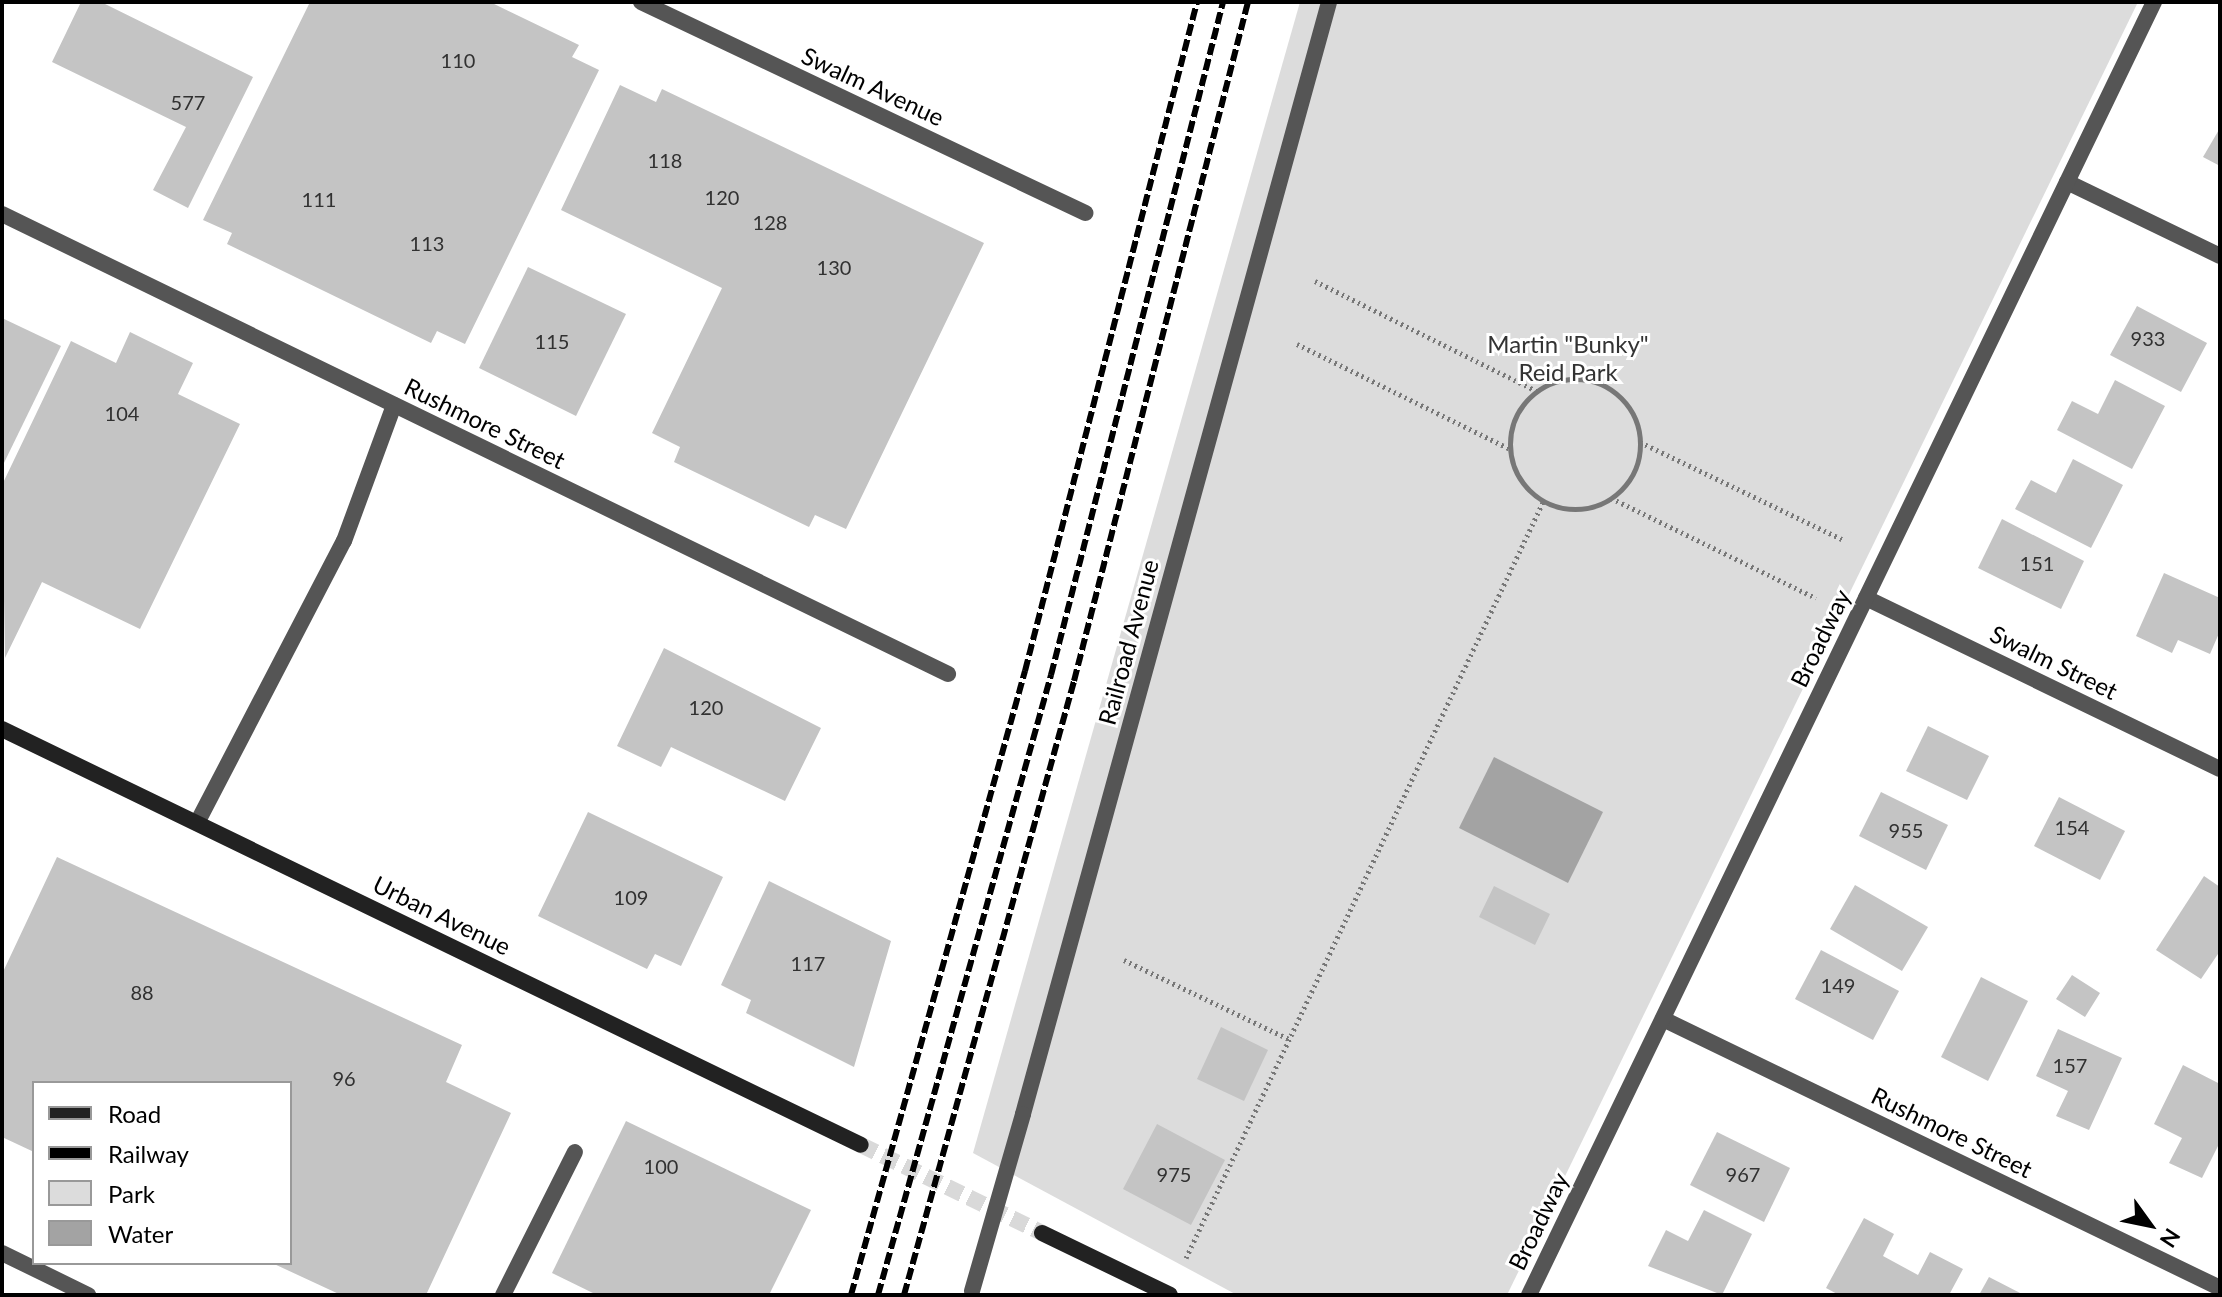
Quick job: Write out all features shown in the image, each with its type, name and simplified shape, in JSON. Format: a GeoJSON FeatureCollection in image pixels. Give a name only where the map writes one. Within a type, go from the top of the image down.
{"type":"FeatureCollection","features":[{"type":"Feature","properties":{"kind":"street","name":"Swalm Avenue"},"geometry":{"type":"LineString","coordinates":[[641,2],[1085,213]]}},
{"type":"Feature","properties":{"kind":"street","name":"Railroad Avenue"},"geometry":{"type":"LineString","coordinates":[[972,1293],[1329,2]]}},
{"type":"Feature","properties":{"kind":"street","name":"Broadway"},"geometry":{"type":"LineString","coordinates":[[1529,1295],[2154,2]]}},
{"type":"Feature","properties":{"kind":"street"},"geometry":{"type":"LineString","coordinates":[[2067,182],[2220,256]]}},
{"type":"Feature","properties":{"kind":"street","name":"Rushmore Street"},"geometry":{"type":"LineString","coordinates":[[2,214],[948,674]]}},
{"type":"Feature","properties":{"kind":"street"},"geometry":{"type":"LineString","coordinates":[[197,823],[344,541],[394,405]]}},
{"type":"Feature","properties":{"kind":"street","name":"Swalm Street"},"geometry":{"type":"LineString","coordinates":[[1866,598],[2220,769]]}},
{"type":"Feature","properties":{"kind":"street","name":"Urban Avenue"},"geometry":{"type":"LineString","coordinates":[[2,729],[861,1145]]}},
{"type":"Feature","properties":{"kind":"street","name":"Rushmore Street"},"geometry":{"type":"LineString","coordinates":[[1663,1019],[2220,1288]]}},
{"type":"Feature","properties":{"kind":"street"},"geometry":{"type":"LineString","coordinates":[[503,1295],[575,1152]]}},
{"type":"Feature","properties":{"kind":"street"},"geometry":{"type":"LineString","coordinates":[[1042,1233],[1170,1295]]}},
{"type":"Feature","properties":{"kind":"street"},"geometry":{"type":"LineString","coordinates":[[2,1253],[88,1295]]}},
{"type":"Feature","properties":{"kind":"path"},"geometry":{"type":"LineString","coordinates":[[1315,281],[1537,391]]}},
{"type":"Feature","properties":{"kind":"path"},"geometry":{"type":"LineString","coordinates":[[1297,344],[1510,449]]}},
{"type":"Feature","properties":{"kind":"path"},"geometry":{"type":"LineString","coordinates":[[1578,379],[1600,383],[1631,410],[1640,442],[1634,472],[1611,498],[1585,509],[1543,502],[1526,488],[1510,449],[1512,426],[1537,391],[1578,379]]}},
{"type":"Feature","properties":{"kind":"path"},"geometry":{"type":"LineString","coordinates":[[1640,442],[1844,540]]}},
{"type":"Feature","properties":{"kind":"path"},"geometry":{"type":"LineString","coordinates":[[1611,498],[1816,598]]}},
{"type":"Feature","properties":{"kind":"path"},"geometry":{"type":"LineString","coordinates":[[1186,1258],[1543,502]]}},
{"type":"Feature","properties":{"kind":"path"},"geometry":{"type":"LineString","coordinates":[[1124,960],[1289,1039]]}},
{"type":"Feature","properties":{"kind":"green space","name":"Martin \"Bunky\" Reid Park"},"geometry":{"type":"Polygon","coordinates":[[[1300,2],[2138,2],[1507,1295],[1237,1295],[973,1153],[1300,2]]]}},
{"type":"Feature","properties":{"kind":"water"},"geometry":{"type":"Polygon","coordinates":[[[1494,757],[1603,812],[1568,883],[1459,828],[1494,757]]]}},
{"type":"Feature","properties":{"kind":"building"},"geometry":{"type":"Polygon","coordinates":[[[81,2],[101,2],[253,77],[188,208],[153,190],[186,127],[52,62],[81,2]]]}},
{"type":"Feature","properties":{"kind":"building"},"geometry":{"type":"Polygon","coordinates":[[[310,2],[490,2],[579,45],[572,57],[599,70],[465,344],[437,331],[431,343],[227,244],[232,233],[203,220],[310,2]]]}},
{"type":"Feature","properties":{"kind":"building"},"geometry":{"type":"Polygon","coordinates":[[[620,85],[656,102],[662,89],[984,243],[846,529],[815,515],[809,527],[674,462],[680,447],[652,433],[722,288],[561,210],[620,85]]]}},
{"type":"Feature","properties":{"kind":"building"},"geometry":{"type":"Polygon","coordinates":[[[2220,128],[2220,166],[2203,157],[2220,128]]]}},
{"type":"Feature","properties":{"kind":"building"},"geometry":{"type":"Polygon","coordinates":[[[528,267],[626,314],[576,416],[479,368],[528,267]]]}},
{"type":"Feature","properties":{"kind":"building"},"geometry":{"type":"Polygon","coordinates":[[[2137,306],[2207,343],[2181,392],[2110,355],[2137,306]]]}},
{"type":"Feature","properties":{"kind":"building"},"geometry":{"type":"Polygon","coordinates":[[[2,318],[61,346],[2,467],[2,318]]]}},
{"type":"Feature","properties":{"kind":"building"},"geometry":{"type":"Polygon","coordinates":[[[130,332],[193,363],[178,394],[240,424],[140,629],[42,582],[5,658],[2,485],[71,341],[116,363],[130,332]]]}},
{"type":"Feature","properties":{"kind":"building"},"geometry":{"type":"Polygon","coordinates":[[[2115,380],[2165,406],[2132,469],[2057,430],[2072,401],[2098,414],[2115,380]]]}},
{"type":"Feature","properties":{"kind":"building"},"geometry":{"type":"Polygon","coordinates":[[[2073,459],[2123,485],[2091,548],[2015,509],[2031,480],[2056,493],[2073,459]]]}},
{"type":"Feature","properties":{"kind":"building"},"geometry":{"type":"Polygon","coordinates":[[[2002,519],[2084,561],[2061,609],[1978,568],[2002,519]]]}},
{"type":"Feature","properties":{"kind":"building"},"geometry":{"type":"Polygon","coordinates":[[[2164,573],[2220,598],[2220,631],[2210,654],[2178,640],[2172,653],[2136,636],[2164,573]]]}},
{"type":"Feature","properties":{"kind":"building"},"geometry":{"type":"Polygon","coordinates":[[[664,648],[821,728],[785,801],[671,747],[661,767],[617,746],[664,648]]]}},
{"type":"Feature","properties":{"kind":"building"},"geometry":{"type":"Polygon","coordinates":[[[1928,726],[1989,756],[1967,800],[1906,771],[1928,726]]]}},
{"type":"Feature","properties":{"kind":"building"},"geometry":{"type":"Polygon","coordinates":[[[1881,792],[1948,825],[1926,870],[1859,836],[1881,792]]]}},
{"type":"Feature","properties":{"kind":"building"},"geometry":{"type":"Polygon","coordinates":[[[2059,797],[2125,831],[2100,880],[2034,846],[2059,797]]]}},
{"type":"Feature","properties":{"kind":"building"},"geometry":{"type":"Polygon","coordinates":[[[588,812],[723,877],[681,966],[655,954],[647,969],[538,916],[588,812]]]}},
{"type":"Feature","properties":{"kind":"building"},"geometry":{"type":"Polygon","coordinates":[[[57,857],[462,1045],[446,1082],[511,1113],[426,1295],[341,1295],[276,1265],[292,1265],[292,1081],[32,1081],[32,1151],[2,1137],[2,974],[57,857]]]}},
{"type":"Feature","properties":{"kind":"building"},"geometry":{"type":"Polygon","coordinates":[[[2204,876],[2220,887],[2220,951],[2201,979],[2156,950],[2204,876]]]}},
{"type":"Feature","properties":{"kind":"building"},"geometry":{"type":"Polygon","coordinates":[[[769,881],[891,941],[854,1067],[746,1013],[751,1000],[721,985],[769,881]]]}},
{"type":"Feature","properties":{"kind":"building"},"geometry":{"type":"Polygon","coordinates":[[[1855,885],[1928,927],[1902,971],[1830,929],[1855,885]]]}},
{"type":"Feature","properties":{"kind":"building"},"geometry":{"type":"Polygon","coordinates":[[[1494,886],[1550,914],[1535,945],[1479,917],[1494,886]]]}},
{"type":"Feature","properties":{"kind":"building"},"geometry":{"type":"Polygon","coordinates":[[[1821,950],[1899,991],[1873,1040],[1795,999],[1821,950]]]}},
{"type":"Feature","properties":{"kind":"building"},"geometry":{"type":"Polygon","coordinates":[[[2072,975],[2100,993],[2085,1017],[2056,999],[2072,975]]]}},
{"type":"Feature","properties":{"kind":"building"},"geometry":{"type":"Polygon","coordinates":[[[1981,977],[2028,1001],[1988,1081],[1941,1057],[1981,977]]]}},
{"type":"Feature","properties":{"kind":"building"},"geometry":{"type":"Polygon","coordinates":[[[1221,1027],[1268,1050],[1244,1101],[1197,1079],[1221,1027]]]}},
{"type":"Feature","properties":{"kind":"building"},"geometry":{"type":"Polygon","coordinates":[[[2058,1029],[2122,1058],[2089,1130],[2056,1116],[2068,1091],[2036,1076],[2058,1029]]]}},
{"type":"Feature","properties":{"kind":"building"},"geometry":{"type":"Polygon","coordinates":[[[2183,1065],[2220,1084],[2220,1142],[2202,1178],[2169,1163],[2182,1138],[2154,1124],[2183,1065]]]}},
{"type":"Feature","properties":{"kind":"building"},"geometry":{"type":"Polygon","coordinates":[[[626,1121],[811,1210],[769,1295],[597,1295],[552,1273],[626,1121]]]}},
{"type":"Feature","properties":{"kind":"building"},"geometry":{"type":"Polygon","coordinates":[[[1157,1124],[1225,1160],[1191,1225],[1123,1189],[1157,1124]]]}},
{"type":"Feature","properties":{"kind":"building"},"geometry":{"type":"Polygon","coordinates":[[[1717,1132],[1790,1168],[1764,1222],[1690,1185],[1717,1132]]]}},
{"type":"Feature","properties":{"kind":"building"},"geometry":{"type":"Polygon","coordinates":[[[1704,1210],[1752,1234],[1722,1295],[1648,1266],[1666,1230],[1688,1241],[1704,1210]]]}},
{"type":"Feature","properties":{"kind":"building"},"geometry":{"type":"Polygon","coordinates":[[[1864,1218],[1894,1234],[1883,1256],[1918,1275],[1930,1252],[1963,1269],[1949,1295],[1839,1295],[1826,1288],[1864,1218]]]}},
{"type":"Feature","properties":{"kind":"building"},"geometry":{"type":"Polygon","coordinates":[[[1989,1277],[2024,1295],[1979,1295],[1989,1277]]]}},
{"type":"Feature","properties":{"kind":"tunnel"},"geometry":{"type":"LineString","coordinates":[[861,1145],[1042,1233]]}},
{"type":"Feature","properties":{"kind":"railway"},"geometry":{"type":"LineString","coordinates":[[851,1295],[1025,671],[1197,2]]}},
{"type":"Feature","properties":{"kind":"railway"},"geometry":{"type":"LineString","coordinates":[[878,1295],[1051,675],[1223,2]]}},
{"type":"Feature","properties":{"kind":"railway"},"geometry":{"type":"LineString","coordinates":[[904,1295],[1074,681],[1248,2]]}}]}
